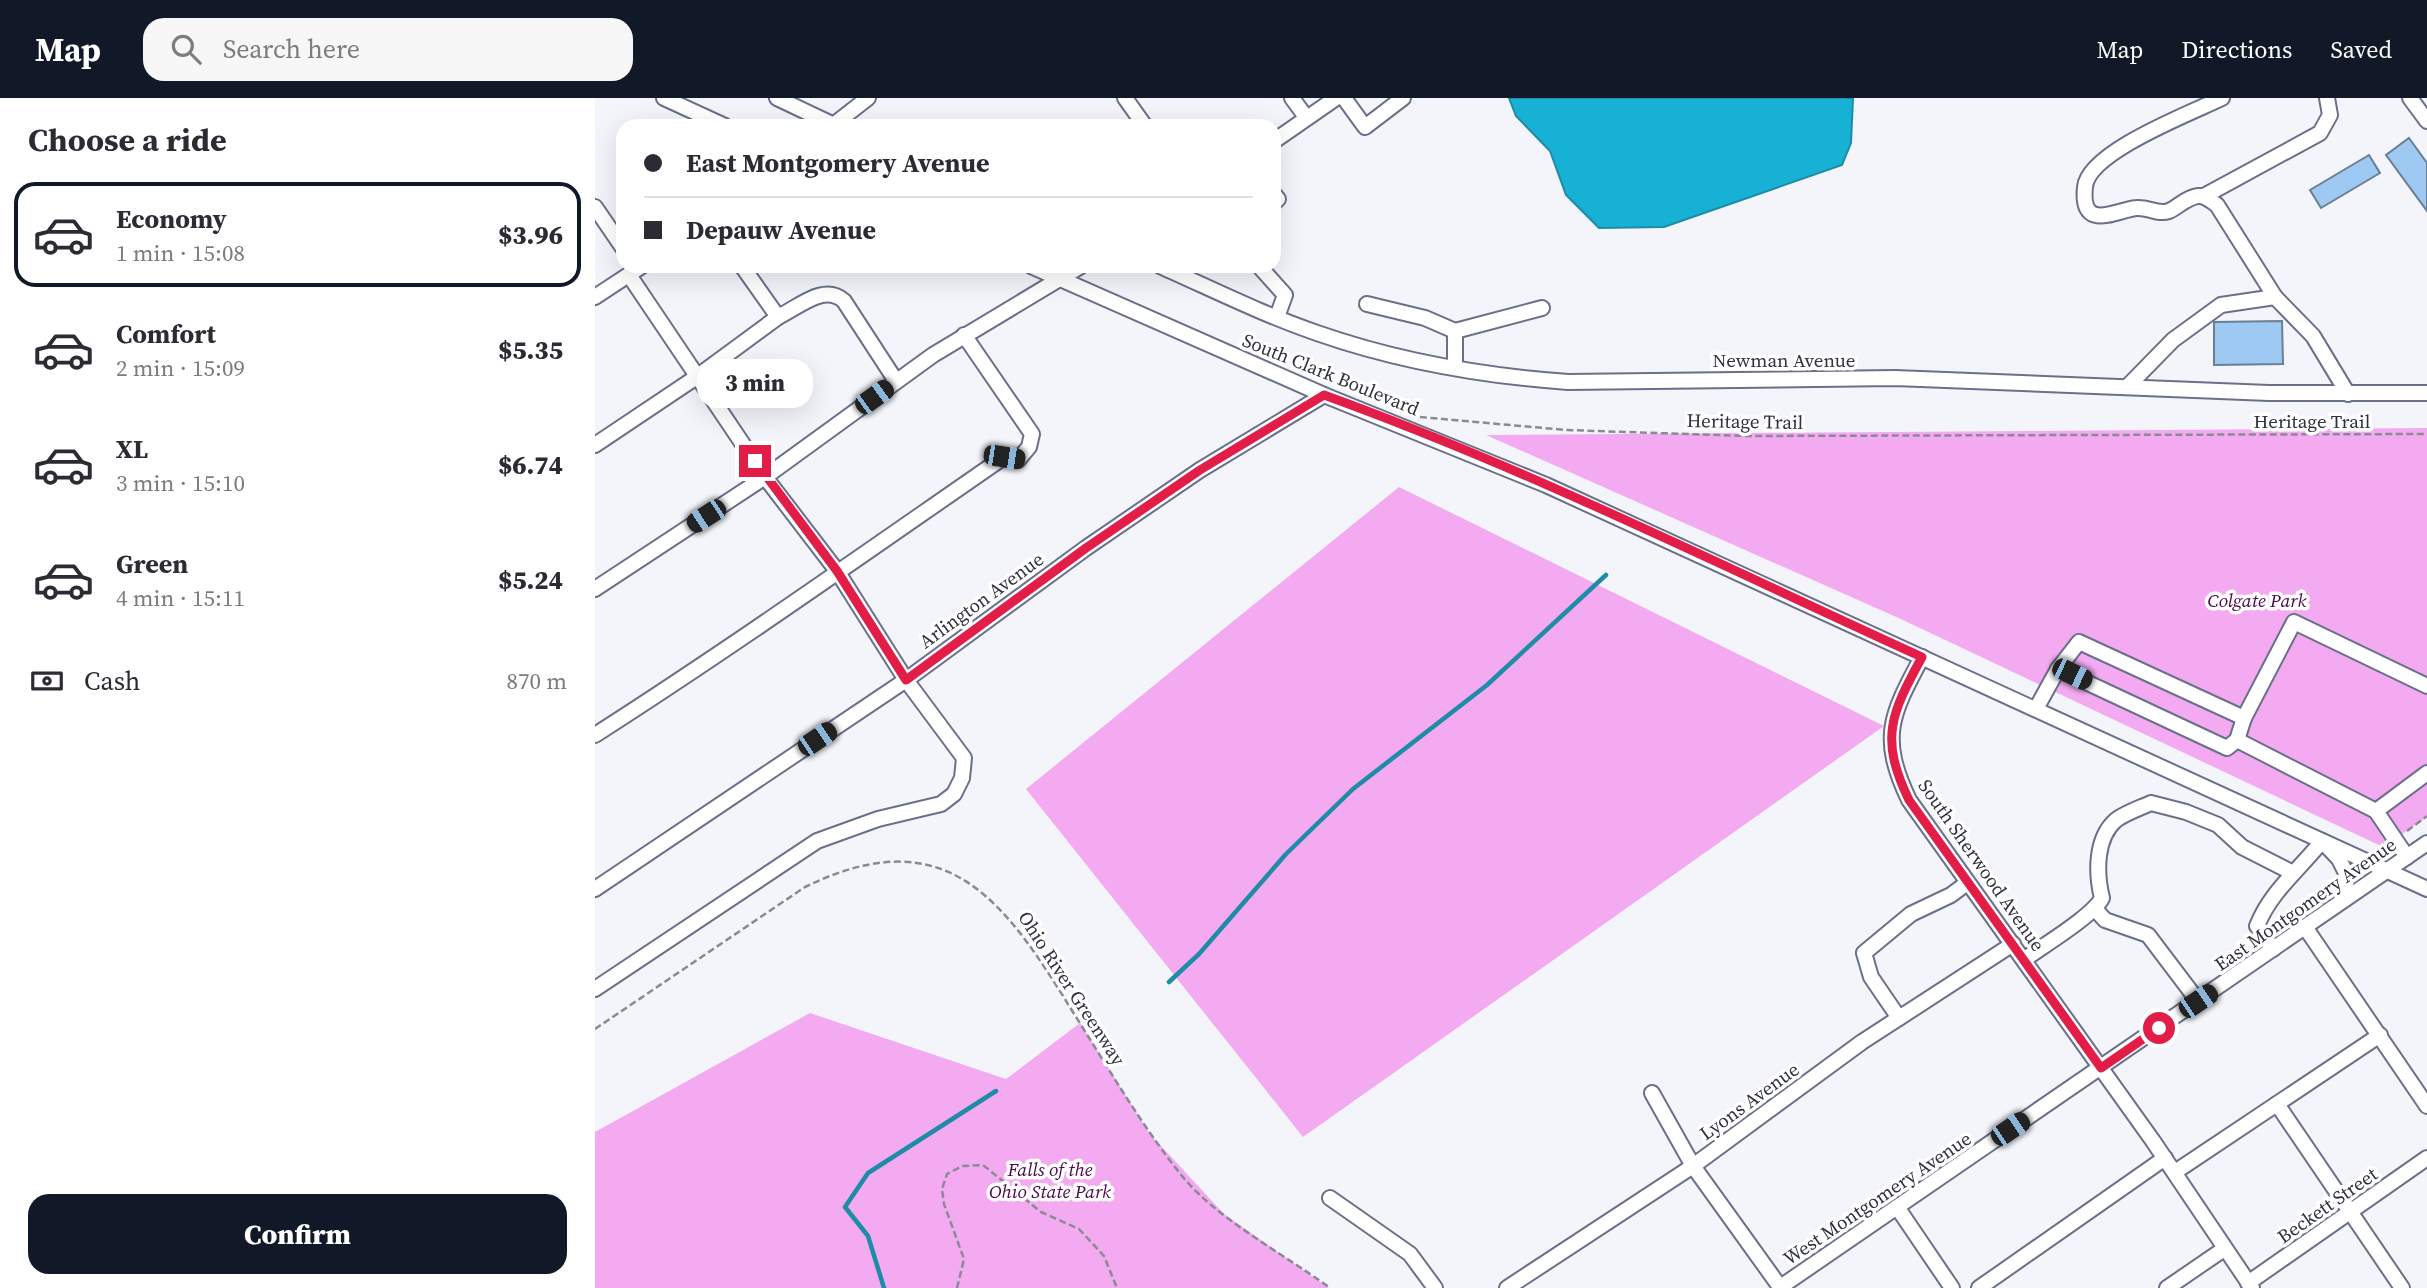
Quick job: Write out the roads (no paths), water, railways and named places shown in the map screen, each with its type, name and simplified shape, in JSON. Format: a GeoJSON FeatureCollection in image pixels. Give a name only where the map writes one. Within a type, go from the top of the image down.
{"type":"FeatureCollection","features":[{"type":"Feature","properties":{"kind":"street"},"geometry":{"type":"LineString","coordinates":[[664,98],[710,119]]}},
{"type":"Feature","properties":{"kind":"street"},"geometry":{"type":"LineString","coordinates":[[777,98],[820,119]]}},
{"type":"Feature","properties":{"kind":"street"},"geometry":{"type":"LineString","coordinates":[[842,119],[868,98]]}},
{"type":"Feature","properties":{"kind":"street"},"geometry":{"type":"LineString","coordinates":[[1125,98],[1140,119]]}},
{"type":"Feature","properties":{"kind":"street"},"geometry":{"type":"LineString","coordinates":[[1293,98],[1307,117]]}},
{"type":"Feature","properties":{"kind":"street"},"geometry":{"type":"LineString","coordinates":[[1281,136],[1336,98]]}},
{"type":"Feature","properties":{"kind":"street"},"geometry":{"type":"LineString","coordinates":[[1344,98],[1365,127],[1403,98]]}},
{"type":"Feature","properties":{"kind":"street"},"geometry":{"type":"LineString","coordinates":[[2222,98],[2100,160],[2085,183],[2089,208],[2098,216],[2109,218],[2141,207],[2167,212],[2197,196],[2204,196],[2320,133],[2330,115],[2327,98]]}},
{"type":"Feature","properties":{"kind":"street"},"geometry":{"type":"LineString","coordinates":[[2410,98],[2427,121]]}},
{"type":"Feature","properties":{"kind":"street"},"geometry":{"type":"LineString","coordinates":[[2204,196],[2217,205],[2275,297],[2313,336],[2348,394]]}},
{"type":"Feature","properties":{"kind":"street"},"geometry":{"type":"LineString","coordinates":[[595,207],[616,238]]}},
{"type":"Feature","properties":{"kind":"street"},"geometry":{"type":"LineString","coordinates":[[595,297],[630,273]]}},
{"type":"Feature","properties":{"kind":"street"},"geometry":{"type":"LineString","coordinates":[[595,989],[817,841],[878,820],[941,804],[954,794],[962,778],[964,758],[906,680],[837,571],[765,477],[698,376],[638,273]]}},
{"type":"Feature","properties":{"kind":"street"},"geometry":{"type":"LineString","coordinates":[[747,273],[778,317]]}},
{"type":"Feature","properties":{"kind":"street","name":"South Clark Boulevard"},"geometry":{"type":"LineString","coordinates":[[1046,273],[1324,395],[1546,485],[2427,889]]}},
{"type":"Feature","properties":{"kind":"street"},"geometry":{"type":"LineString","coordinates":[[595,589],[765,477],[964,335],[1067,273]]}},
{"type":"Feature","properties":{"kind":"street","name":"Newman Avenue"},"geometry":{"type":"LineString","coordinates":[[1176,273],[1277,317],[1369,348],[1455,368],[1568,382],[1895,379],[2348,394],[2427,393]]}},
{"type":"Feature","properties":{"kind":"street"},"geometry":{"type":"LineString","coordinates":[[1265,273],[1285,295],[1277,317]]}},
{"type":"Feature","properties":{"kind":"street"},"geometry":{"type":"LineString","coordinates":[[595,445],[698,376],[778,317],[825,292],[835,293],[844,301],[896,381]]}},
{"type":"Feature","properties":{"kind":"street"},"geometry":{"type":"LineString","coordinates":[[2128,386],[2173,340],[2221,305],[2275,297]]}},
{"type":"Feature","properties":{"kind":"street"},"geometry":{"type":"LineString","coordinates":[[1367,304],[1425,318],[1455,331],[1542,308]]}},
{"type":"Feature","properties":{"kind":"street"},"geometry":{"type":"LineString","coordinates":[[1455,331],[1455,368]]}},
{"type":"Feature","properties":{"kind":"street"},"geometry":{"type":"LineString","coordinates":[[595,735],[713,659],[1004,457],[1018,460],[1029,447],[1031,434],[1026,421],[964,335]]}},
{"type":"Feature","properties":{"kind":"street","name":"Arlington Avenue"},"geometry":{"type":"LineString","coordinates":[[595,889],[906,680],[1086,548],[1200,470],[1324,395]]}},
{"type":"Feature","properties":{"kind":"street"},"geometry":{"type":"LineString","coordinates":[[2232,744],[2294,622],[2427,687]]}},
{"type":"Feature","properties":{"kind":"street"},"geometry":{"type":"LineString","coordinates":[[2036,709],[2058,669],[2079,642],[2244,718]]}},
{"type":"Feature","properties":{"kind":"street","name":"South Sherwood Avenue"},"geometry":{"type":"LineString","coordinates":[[1922,657],[1892,721],[1890,750],[1897,775],[1909,800],[2175,1172],[2250,1285]]}},
{"type":"Feature","properties":{"kind":"street"},"geometry":{"type":"LineString","coordinates":[[2058,669],[2232,744],[2377,811],[2407,857]]}},
{"type":"Feature","properties":{"kind":"street"},"geometry":{"type":"LineString","coordinates":[[2377,811],[2427,773]]}},
{"type":"Feature","properties":{"kind":"street"},"geometry":{"type":"LineString","coordinates":[[2025,959],[2079,919],[2096,910],[2102,898],[2098,882],[2103,838],[2115,821],[2151,803],[2186,812],[2218,825],[2242,847],[2293,873]]}},
{"type":"Feature","properties":{"kind":"street"},"geometry":{"type":"LineString","coordinates":[[2273,949],[2257,926],[2271,901],[2322,841],[2339,859],[2348,877],[2341,903]]}},
{"type":"Feature","properties":{"kind":"street","name":"East Montgomery Avenue"},"geometry":{"type":"LineString","coordinates":[[2101,1068],[2427,843]]}},
{"type":"Feature","properties":{"kind":"street"},"geometry":{"type":"LineString","coordinates":[[1899,1018],[1871,977],[1864,953],[1911,914],[1951,895],[1967,883]]}},
{"type":"Feature","properties":{"kind":"street"},"geometry":{"type":"LineString","coordinates":[[2096,910],[2105,920],[2148,935],[2198,1001]]}},
{"type":"Feature","properties":{"kind":"street"},"geometry":{"type":"LineString","coordinates":[[2305,927],[2427,1106]]}},
{"type":"Feature","properties":{"kind":"street","name":"Lyons Avenue"},"geometry":{"type":"LineString","coordinates":[[1507,1288],[1693,1166],[1899,1018],[2013,944]]}},
{"type":"Feature","properties":{"kind":"street"},"geometry":{"type":"LineString","coordinates":[[2175,1172],[2380,1035]]}},
{"type":"Feature","properties":{"kind":"street","name":"West Montgomery Avenue"},"geometry":{"type":"LineString","coordinates":[[1780,1288],[2101,1068]]}},
{"type":"Feature","properties":{"kind":"street"},"geometry":{"type":"LineString","coordinates":[[1652,1093],[1693,1166],[1780,1288]]}},
{"type":"Feature","properties":{"kind":"street"},"geometry":{"type":"LineString","coordinates":[[2277,1104],[2402,1288]]}},
{"type":"Feature","properties":{"kind":"street"},"geometry":{"type":"LineString","coordinates":[[1979,1288],[2165,1158]]}},
{"type":"Feature","properties":{"kind":"street","name":"Beckett Street"},"geometry":{"type":"LineString","coordinates":[[2250,1285],[2427,1158]]}},
{"type":"Feature","properties":{"kind":"street"},"geometry":{"type":"LineString","coordinates":[[1331,1198],[1410,1254],[1435,1288]]}},
{"type":"Feature","properties":{"kind":"street"},"geometry":{"type":"LineString","coordinates":[[1897,1207],[1952,1288]]}},
{"type":"Feature","properties":{"kind":"street"},"geometry":{"type":"LineString","coordinates":[[2167,1288],[2224,1249]]}},
{"type":"Feature","properties":{"kind":"water"},"geometry":{"type":"Polygon","coordinates":[[[1509,98],[1853,98],[1851,143],[1842,165],[1664,227],[1599,228],[1566,195],[1550,151],[1516,116],[1509,98]]]}},
{"type":"Feature","properties":{"kind":"waterway"},"geometry":{"type":"LineString","coordinates":[[1169,982],[1199,954],[1286,854],[1353,789],[1487,685],[1606,575]]}},
{"type":"Feature","properties":{"kind":"waterway"},"geometry":{"type":"LineString","coordinates":[[884,1288],[868,1236],[845,1207],[868,1173],[996,1091]]}},
{"type":"Feature","properties":{"kind":"park label","name":"Colgate Park"},"geometry":{"type":"Point","coordinates":[2257,600]}},
{"type":"Feature","properties":{"kind":"park label","name":"Falls of the Ohio State Park"},"geometry":{"type":"Point","coordinates":[1050,1180]}}]}
